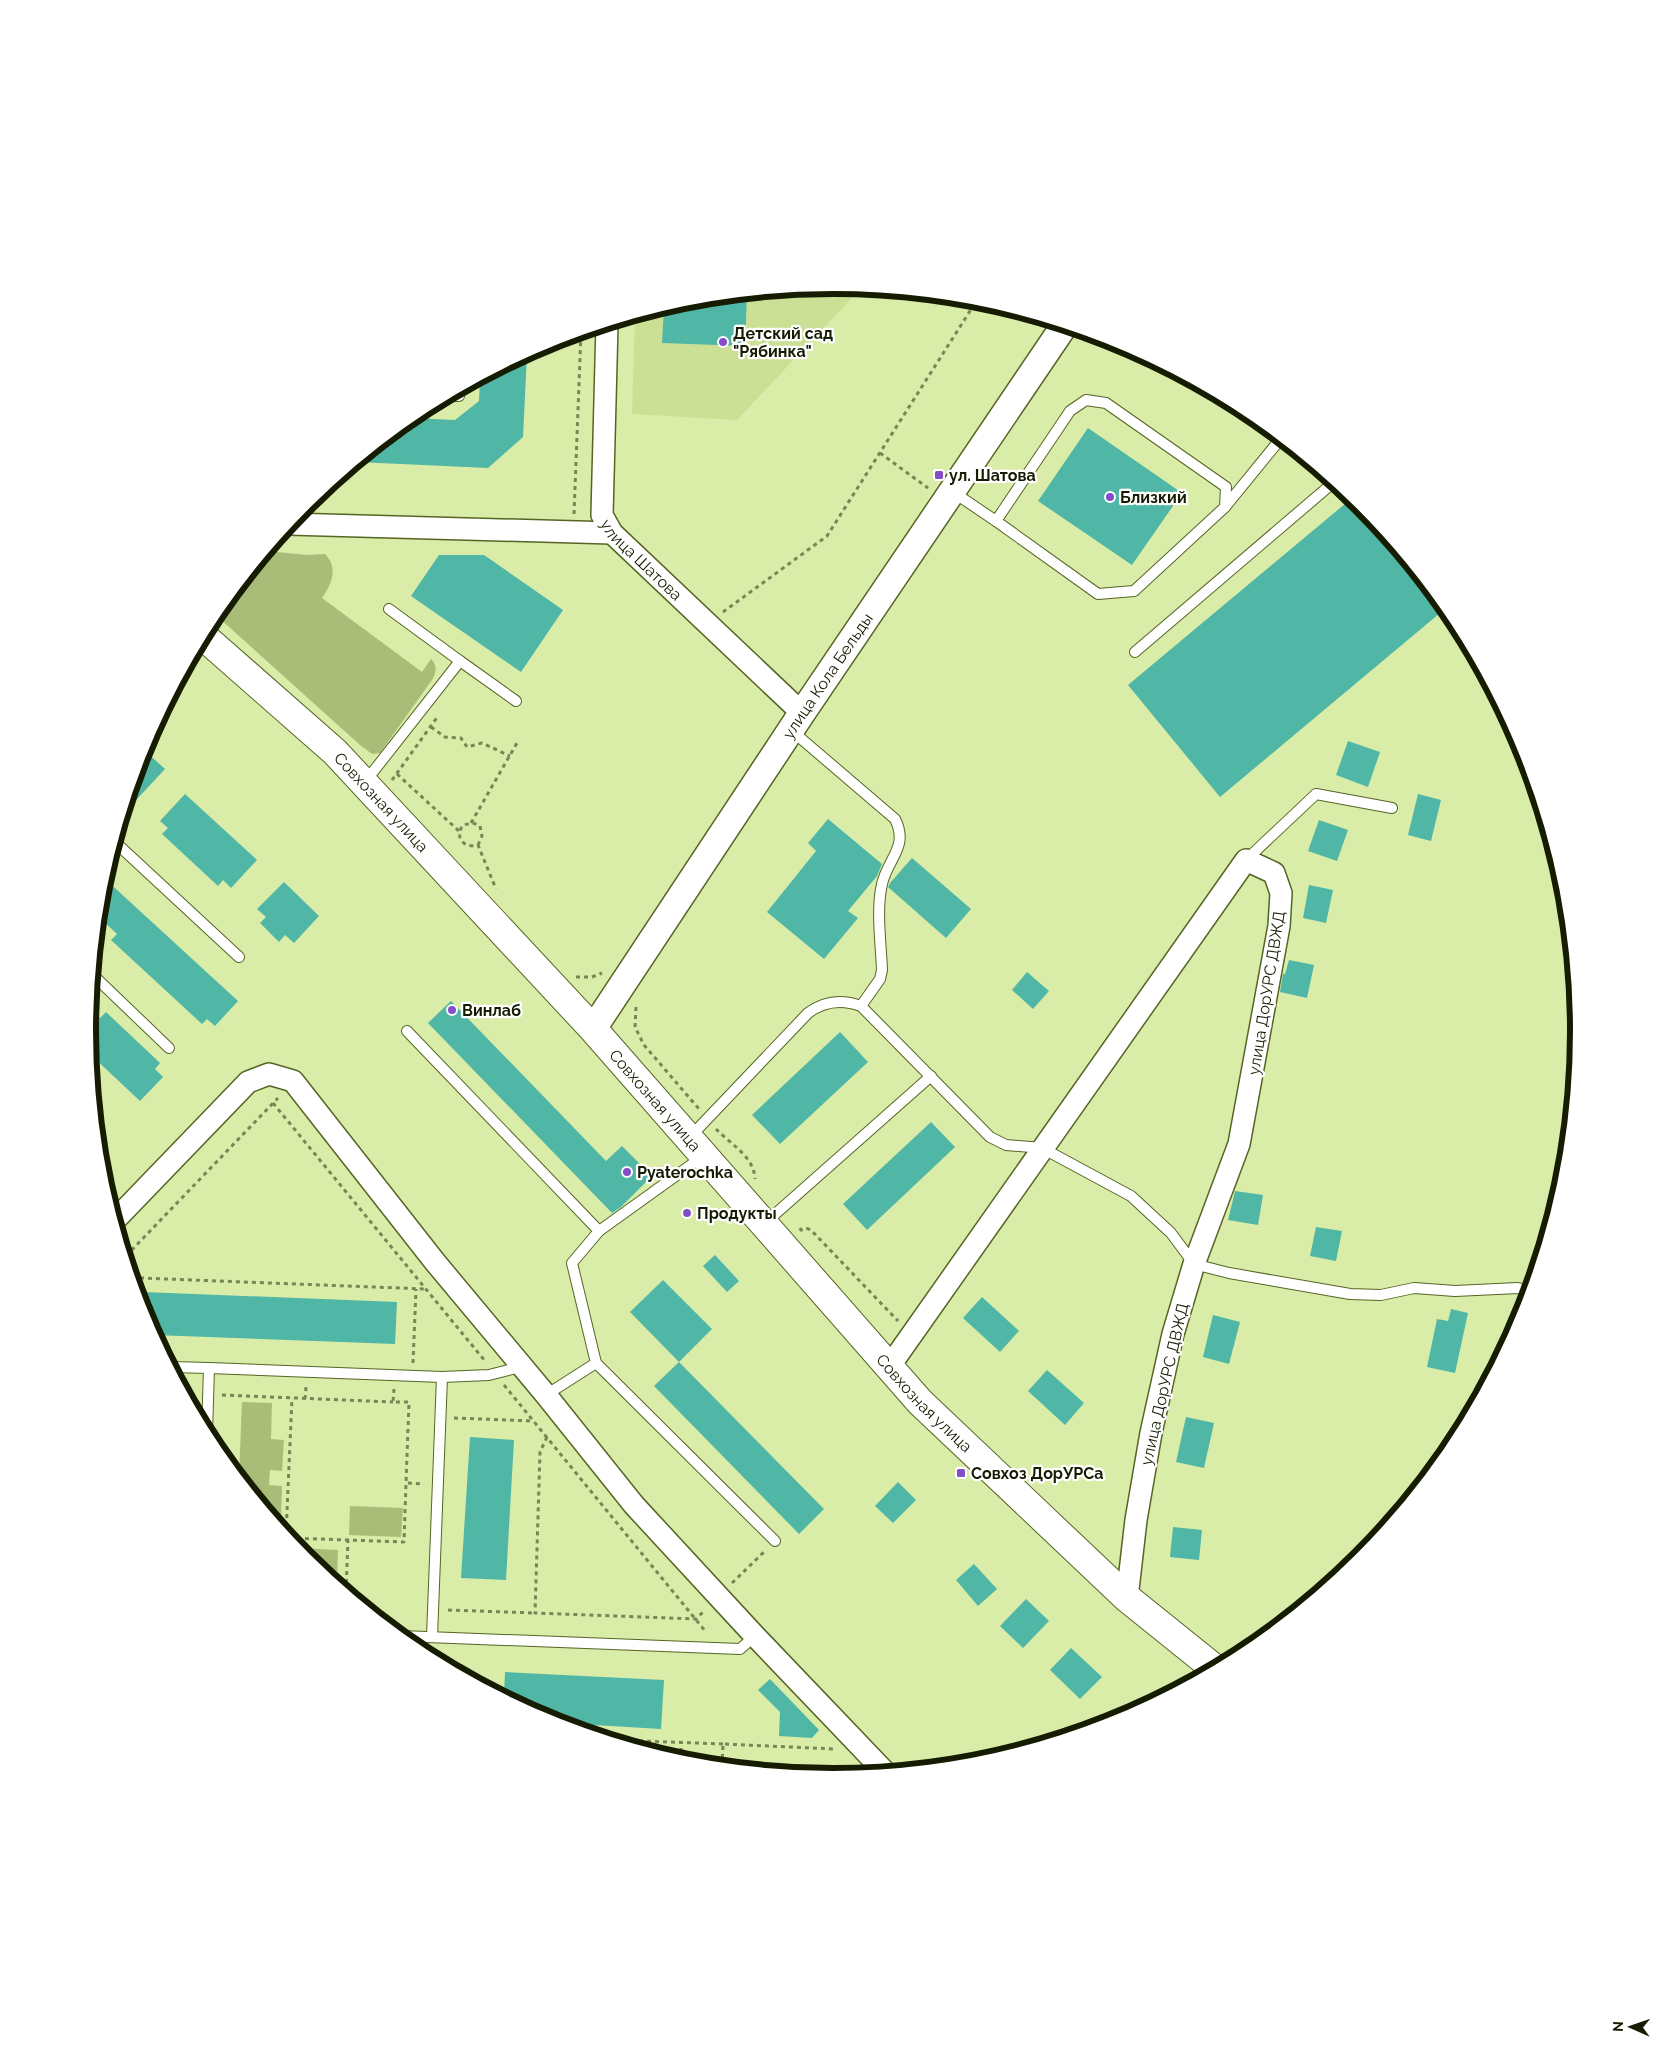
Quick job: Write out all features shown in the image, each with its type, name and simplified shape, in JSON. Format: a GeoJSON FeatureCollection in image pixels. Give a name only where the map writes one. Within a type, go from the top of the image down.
{"type":"FeatureCollection","features":[{"type":"Feature","properties":{"kind":"main road","name":"Совхозная улица"},"geometry":{"type":"LineString","coordinates":[[209,641],[335,752],[377,784],[920,1402],[1127,1598],[1209,1664]]}},
{"type":"Feature","properties":{"kind":"street","name":"улица Шатова"},"geometry":{"type":"LineString","coordinates":[[607,330],[602,515],[612,532],[796,722]]}},
{"type":"Feature","properties":{"kind":"street","name":"улица Кола Бельды"},"geometry":{"type":"LineString","coordinates":[[593,1029],[796,722],[1061,330]]}},
{"type":"Feature","properties":{"kind":"street"},"geometry":{"type":"LineString","coordinates":[[299,524],[612,532]]}},
{"type":"Feature","properties":{"kind":"street"},"geometry":{"type":"LineString","coordinates":[[889,1367],[1246,860]]}},
{"type":"Feature","properties":{"kind":"street","name":"улица ДорУРС ДВЖД"},"geometry":{"type":"LineString","coordinates":[[1127,1598],[1136,1520],[1151,1433],[1173,1334],[1194,1264],[1240,1144],[1280,926],[1281,892],[1274,873],[1246,860]]}},
{"type":"Feature","properties":{"kind":"street"},"geometry":{"type":"LineString","coordinates":[[119,1215],[248,1082],[269,1074],[293,1082],[520,1366],[546,1395],[634,1505],[755,1636],[879,1766]]}},
{"type":"Feature","properties":{"kind":"lane"},"geometry":{"type":"LineString","coordinates":[[996,521],[1070,410],[1086,400],[1106,403],[1226,487],[1225,507]]}},
{"type":"Feature","properties":{"kind":"lane"},"geometry":{"type":"LineString","coordinates":[[952,491],[1098,594],[1134,591],[1225,507],[1277,443]]}},
{"type":"Feature","properties":{"kind":"lane"},"geometry":{"type":"LineString","coordinates":[[1135,652],[1329,486]]}},
{"type":"Feature","properties":{"kind":"lane"},"geometry":{"type":"LineString","coordinates":[[389,609],[516,701]]}},
{"type":"Feature","properties":{"kind":"lane"},"geometry":{"type":"LineString","coordinates":[[377,784],[460,661]]}},
{"type":"Feature","properties":{"kind":"lane"},"geometry":{"type":"LineString","coordinates":[[796,722],[896,819],[900,829],[900,841],[882,883],[880,903],[882,970],[880,979],[861,1006]]}},
{"type":"Feature","properties":{"kind":"lane"},"geometry":{"type":"LineString","coordinates":[[1246,860],[1316,794],[1392,808]]}},
{"type":"Feature","properties":{"kind":"lane"},"geometry":{"type":"LineString","coordinates":[[120,846],[239,957]]}},
{"type":"Feature","properties":{"kind":"lane"},"geometry":{"type":"LineString","coordinates":[[98,980],[169,1048]]}},
{"type":"Feature","properties":{"kind":"lane"},"geometry":{"type":"LineString","coordinates":[[775,1541],[596,1363],[572,1264],[598,1231],[696,1147],[808,1013],[827,1002],[851,1002],[861,1006],[990,1137],[1006,1145],[1042,1148],[1131,1196],[1171,1233],[1194,1264],[1229,1273],[1350,1294],[1381,1295],[1414,1288],[1455,1291],[1523,1289]]}},
{"type":"Feature","properties":{"kind":"lane"},"geometry":{"type":"LineString","coordinates":[[407,1031],[598,1231]]}},
{"type":"Feature","properties":{"kind":"lane"},"geometry":{"type":"LineString","coordinates":[[764,1224],[931,1076]]}},
{"type":"Feature","properties":{"kind":"lane"},"geometry":{"type":"LineString","coordinates":[[546,1395],[596,1363]]}},
{"type":"Feature","properties":{"kind":"lane"},"geometry":{"type":"LineString","coordinates":[[178,1367],[442,1377],[489,1375],[520,1366]]}},
{"type":"Feature","properties":{"kind":"lane"},"geometry":{"type":"LineString","coordinates":[[207,1419],[209,1368]]}},
{"type":"Feature","properties":{"kind":"lane"},"geometry":{"type":"LineString","coordinates":[[432,1637],[442,1377]]}},
{"type":"Feature","properties":{"kind":"lane"},"geometry":{"type":"LineString","coordinates":[[413,1636],[740,1649],[755,1636]]}},
{"type":"Feature","properties":{"kind":"path"},"geometry":{"type":"LineString","coordinates":[[722,612],[827,536],[973,307]]}},
{"type":"Feature","properties":{"kind":"path"},"geometry":{"type":"LineString","coordinates":[[574,514],[581,339]]}},
{"type":"Feature","properties":{"kind":"path"},"geometry":{"type":"LineString","coordinates":[[377,784],[397,774],[442,710]]}},
{"type":"Feature","properties":{"kind":"path"},"geometry":{"type":"LineString","coordinates":[[430,727],[445,736],[461,738],[467,747],[482,743],[510,756]]}},
{"type":"Feature","properties":{"kind":"path"},"geometry":{"type":"LineString","coordinates":[[470,823],[517,744]]}},
{"type":"Feature","properties":{"kind":"path"},"geometry":{"type":"LineString","coordinates":[[397,774],[460,832]]}},
{"type":"Feature","properties":{"kind":"path"},"geometry":{"type":"LineString","coordinates":[[478,845],[465,845],[461,841],[460,832],[463,825],[477,824],[482,830],[478,845],[493,883]]}},
{"type":"Feature","properties":{"kind":"path"},"geometry":{"type":"LineString","coordinates":[[130,1252],[293,1082]]}},
{"type":"Feature","properties":{"kind":"path"},"geometry":{"type":"LineString","coordinates":[[141,1283],[141,1278],[459,1290]]}},
{"type":"Feature","properties":{"kind":"path"},"geometry":{"type":"LineString","coordinates":[[412,1376],[416,1289]]}},
{"type":"Feature","properties":{"kind":"path"},"geometry":{"type":"LineString","coordinates":[[393,1402],[394,1375]]}},
{"type":"Feature","properties":{"kind":"path"},"geometry":{"type":"LineString","coordinates":[[208,1395],[409,1402],[404,1542],[299,1538]]}},
{"type":"Feature","properties":{"kind":"path"},"geometry":{"type":"LineString","coordinates":[[286,1525],[292,1398]]}},
{"type":"Feature","properties":{"kind":"path"},"geometry":{"type":"LineString","coordinates":[[440,1417],[534,1421]]}},
{"type":"Feature","properties":{"kind":"path"},"geometry":{"type":"LineString","coordinates":[[535,1613],[540,1452],[547,1437],[566,1420]]}},
{"type":"Feature","properties":{"kind":"path"},"geometry":{"type":"LineString","coordinates":[[406,1483],[438,1485]]}},
{"type":"Feature","properties":{"kind":"path"},"geometry":{"type":"LineString","coordinates":[[346,1584],[348,1540]]}},
{"type":"Feature","properties":{"kind":"path"},"geometry":{"type":"LineString","coordinates":[[730,1585],[775,1541]]}},
{"type":"Feature","properties":{"kind":"path"},"geometry":{"type":"LineString","coordinates":[[433,1609],[696,1619]]}},
{"type":"Feature","properties":{"kind":"path"},"geometry":{"type":"LineString","coordinates":[[635,1741],[838,1749],[852,1737]]}},
{"type":"Feature","properties":{"kind":"path"},"geometry":{"type":"LineString","coordinates":[[681,1743],[681,1752]]}},
{"type":"Feature","properties":{"kind":"path"},"geometry":{"type":"LineString","coordinates":[[722,1759],[723,1744]]}},
{"type":"Feature","properties":{"kind":"shaded area","name":"Детский сад \"Рябинка\""},"geometry":{"type":"Polygon","coordinates":[[[855,295],[737,420],[632,414],[635,321],[689,308],[737,301],[785,296],[855,295]]]}},
{"type":"Feature","properties":{"kind":"shaded area"},"geometry":{"type":"Polygon","coordinates":[[[273,552],[307,555],[325,554],[332,565],[333,571],[331,582],[322,598],[422,672],[431,659],[435,664],[432,680],[380,753],[372,754],[221,620],[248,582],[273,552]]]}},
{"type":"Feature","properties":{"kind":"shaded area"},"geometry":{"type":"Polygon","coordinates":[[[242,1402],[272,1403],[271,1439],[284,1440],[282,1471],[270,1470],[269,1485],[282,1486],[281,1519],[239,1468],[242,1402]]]}},
{"type":"Feature","properties":{"kind":"shaded area"},"geometry":{"type":"Polygon","coordinates":[[[350,1506],[403,1508],[401,1537],[349,1535],[350,1506]]]}},
{"type":"Feature","properties":{"kind":"shaded area"},"geometry":{"type":"Polygon","coordinates":[[[309,1549],[338,1550],[337,1576],[309,1549]]]}},
{"type":"Feature","properties":{"kind":"building"},"geometry":{"type":"Polygon","coordinates":[[[747,300],[745,346],[662,343],[664,314],[689,308],[747,300]]]}},
{"type":"Feature","properties":{"kind":"building"},"geometry":{"type":"Polygon","coordinates":[[[527,361],[523,437],[488,468],[364,462],[423,419],[455,420],[479,401],[480,385],[527,361]]]}},
{"type":"Feature","properties":{"kind":"building","name":"Близкий"},"geometry":{"type":"Polygon","coordinates":[[[1088,428],[1182,493],[1132,565],[1038,501],[1088,428]]]}},
{"type":"Feature","properties":{"kind":"building"},"geometry":{"type":"Polygon","coordinates":[[[1346,503],[1387,545],[1418,582],[1440,613],[1220,797],[1128,685],[1346,503]]]}},
{"type":"Feature","properties":{"kind":"building"},"geometry":{"type":"Polygon","coordinates":[[[439,555],[484,555],[563,610],[521,672],[411,596],[439,555]]]}},
{"type":"Feature","properties":{"kind":"building"},"geometry":{"type":"Polygon","coordinates":[[[1348,741],[1380,752],[1368,787],[1336,775],[1348,741]]]}},
{"type":"Feature","properties":{"kind":"building"},"geometry":{"type":"Polygon","coordinates":[[[150,755],[165,769],[132,805],[150,755]]]}},
{"type":"Feature","properties":{"kind":"building"},"geometry":{"type":"Polygon","coordinates":[[[185,794],[257,860],[231,888],[223,880],[218,886],[162,834],[168,828],[160,821],[185,794]]]}},
{"type":"Feature","properties":{"kind":"building"},"geometry":{"type":"Polygon","coordinates":[[[1418,794],[1441,800],[1431,841],[1408,835],[1418,794]]]}},
{"type":"Feature","properties":{"kind":"building"},"geometry":{"type":"Polygon","coordinates":[[[828,819],[882,864],[877,876],[848,911],[858,918],[824,959],[767,912],[816,851],[808,843],[828,819]]]}},
{"type":"Feature","properties":{"kind":"building"},"geometry":{"type":"Polygon","coordinates":[[[1319,820],[1348,830],[1337,861],[1308,851],[1319,820]]]}},
{"type":"Feature","properties":{"kind":"building"},"geometry":{"type":"Polygon","coordinates":[[[912,858],[971,909],[946,938],[888,887],[912,858]]]}},
{"type":"Feature","properties":{"kind":"building"},"geometry":{"type":"Polygon","coordinates":[[[284,882],[319,916],[294,943],[285,935],[279,942],[260,923],[266,917],[257,909],[284,882]]]}},
{"type":"Feature","properties":{"kind":"building"},"geometry":{"type":"Polygon","coordinates":[[[111,884],[238,1001],[215,1026],[207,1019],[202,1024],[111,940],[117,934],[105,922],[111,884]]]}},
{"type":"Feature","properties":{"kind":"building"},"geometry":{"type":"Polygon","coordinates":[[[1309,885],[1333,890],[1326,923],[1303,918],[1309,885]]]}},
{"type":"Feature","properties":{"kind":"building"},"geometry":{"type":"Polygon","coordinates":[[[1289,960],[1314,965],[1307,998],[1280,992],[1283,974],[1285,974],[1289,960]]]}},
{"type":"Feature","properties":{"kind":"building"},"geometry":{"type":"Polygon","coordinates":[[[1027,972],[1049,991],[1033,1009],[1012,990],[1027,972]]]}},
{"type":"Feature","properties":{"kind":"building"},"geometry":{"type":"Polygon","coordinates":[[[451,1001],[606,1161],[622,1146],[652,1176],[621,1207],[612,1213],[428,1023],[451,1001]]]}},
{"type":"Feature","properties":{"kind":"building"},"geometry":{"type":"Polygon","coordinates":[[[106,1012],[160,1063],[155,1069],[163,1077],[140,1101],[97,1061],[97,1015],[100,1018],[106,1012]]]}},
{"type":"Feature","properties":{"kind":"building"},"geometry":{"type":"Polygon","coordinates":[[[840,1032],[868,1062],[780,1144],[752,1115],[840,1032]]]}},
{"type":"Feature","properties":{"kind":"building"},"geometry":{"type":"Polygon","coordinates":[[[931,1122],[955,1147],[867,1230],[843,1204],[931,1122]]]}},
{"type":"Feature","properties":{"kind":"building"},"geometry":{"type":"Polygon","coordinates":[[[1235,1191],[1263,1195],[1258,1225],[1228,1220],[1235,1191]]]}},
{"type":"Feature","properties":{"kind":"building"},"geometry":{"type":"Polygon","coordinates":[[[1316,1227],[1342,1231],[1336,1261],[1310,1256],[1316,1227]]]}},
{"type":"Feature","properties":{"kind":"building"},"geometry":{"type":"Polygon","coordinates":[[[715,1255],[739,1281],[727,1292],[703,1266],[715,1255]]]}},
{"type":"Feature","properties":{"kind":"building"},"geometry":{"type":"Polygon","coordinates":[[[663,1280],[712,1329],[679,1362],[630,1312],[663,1280]]]}},
{"type":"Feature","properties":{"kind":"building"},"geometry":{"type":"Polygon","coordinates":[[[144,1292],[397,1302],[395,1344],[162,1335],[144,1292]]]}},
{"type":"Feature","properties":{"kind":"building"},"geometry":{"type":"Polygon","coordinates":[[[982,1297],[1019,1331],[1000,1352],[963,1318],[982,1297]]]}},
{"type":"Feature","properties":{"kind":"building"},"geometry":{"type":"Polygon","coordinates":[[[1451,1309],[1468,1313],[1455,1373],[1427,1367],[1437,1319],[1448,1321],[1451,1309]]]}},
{"type":"Feature","properties":{"kind":"building"},"geometry":{"type":"Polygon","coordinates":[[[1213,1315],[1240,1322],[1229,1364],[1203,1357],[1213,1315]]]}},
{"type":"Feature","properties":{"kind":"building"},"geometry":{"type":"Polygon","coordinates":[[[679,1362],[824,1509],[799,1534],[654,1386],[679,1362]]]}},
{"type":"Feature","properties":{"kind":"building"},"geometry":{"type":"Polygon","coordinates":[[[1047,1370],[1084,1403],[1065,1425],[1028,1391],[1047,1370]]]}},
{"type":"Feature","properties":{"kind":"building"},"geometry":{"type":"Polygon","coordinates":[[[1186,1417],[1214,1423],[1204,1468],[1176,1462],[1186,1417]]]}},
{"type":"Feature","properties":{"kind":"building"},"geometry":{"type":"Polygon","coordinates":[[[470,1437],[514,1440],[506,1580],[461,1578],[470,1437]]]}},
{"type":"Feature","properties":{"kind":"building"},"geometry":{"type":"Polygon","coordinates":[[[898,1482],[916,1500],[893,1523],[875,1506],[898,1482]]]}},
{"type":"Feature","properties":{"kind":"building"},"geometry":{"type":"Polygon","coordinates":[[[1173,1527],[1202,1530],[1199,1560],[1170,1557],[1173,1527]]]}},
{"type":"Feature","properties":{"kind":"building"},"geometry":{"type":"Polygon","coordinates":[[[974,1564],[997,1589],[978,1606],[956,1580],[974,1564]]]}},
{"type":"Feature","properties":{"kind":"building"},"geometry":{"type":"Polygon","coordinates":[[[1026,1599],[1049,1621],[1023,1648],[1000,1626],[1026,1599]]]}},
{"type":"Feature","properties":{"kind":"building"},"geometry":{"type":"Polygon","coordinates":[[[1071,1648],[1102,1677],[1080,1699],[1050,1670],[1071,1648]]]}},
{"type":"Feature","properties":{"kind":"building"},"geometry":{"type":"Polygon","coordinates":[[[505,1672],[664,1680],[661,1729],[584,1724],[504,1690],[505,1672]]]}},
{"type":"Feature","properties":{"kind":"building"},"geometry":{"type":"Polygon","coordinates":[[[770,1679],[819,1730],[812,1738],[779,1736],[780,1712],[758,1690],[770,1679]]]}},
{"type":"Feature","properties":{"kind":"place","name":"Детский сад \"Рябинка\""},"geometry":{"type":"Point","coordinates":[723,342]}},
{"type":"Feature","properties":{"kind":"place","name":"ул. Шатова"},"geometry":{"type":"Point","coordinates":[939,475]}},
{"type":"Feature","properties":{"kind":"place","name":"Близкий"},"geometry":{"type":"Point","coordinates":[1110,497]}},
{"type":"Feature","properties":{"kind":"place","name":"Винлаб"},"geometry":{"type":"Point","coordinates":[452,1010]}},
{"type":"Feature","properties":{"kind":"place","name":"Pyaterochka"},"geometry":{"type":"Point","coordinates":[627,1172]}},
{"type":"Feature","properties":{"kind":"place","name":"Продукты"},"geometry":{"type":"Point","coordinates":[687,1213]}},
{"type":"Feature","properties":{"kind":"place","name":"Совхоз ДорУPCа"},"geometry":{"type":"Point","coordinates":[961,1473]}}]}
